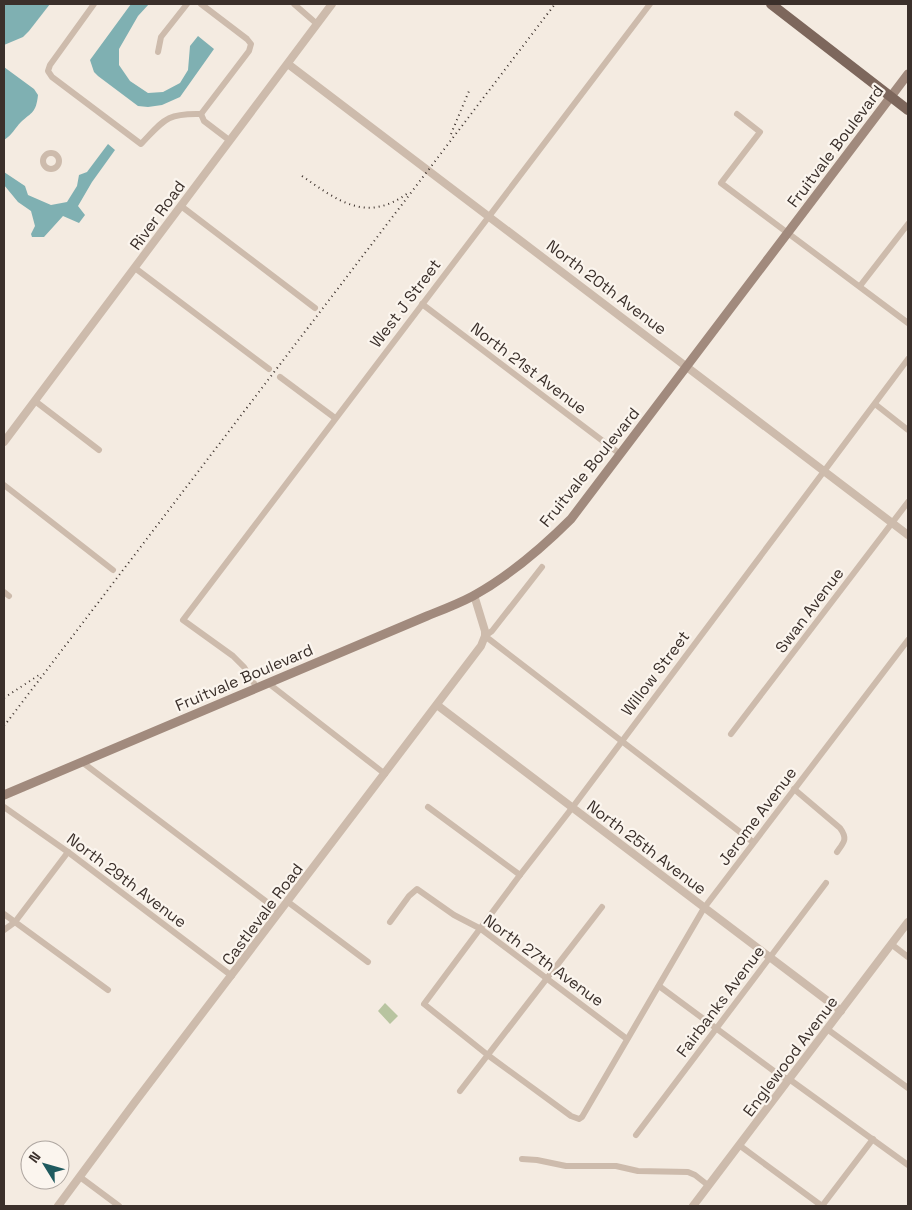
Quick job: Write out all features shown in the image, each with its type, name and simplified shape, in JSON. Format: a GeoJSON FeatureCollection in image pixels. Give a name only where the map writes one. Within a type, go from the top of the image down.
{"type":"FeatureCollection","features":[{"type":"Feature","properties":{"kind":"main road"},"geometry":{"type":"LineString","coordinates":[[771,4],[908,110]]}},
{"type":"Feature","properties":{"kind":"main road","name":"Fruitvale Boulevard"},"geometry":{"type":"LineString","coordinates":[[4,795],[474,595],[522,563],[549,541],[570,519],[908,74]]}},
{"type":"Feature","properties":{"kind":"street"},"geometry":{"type":"LineString","coordinates":[[94,4],[50,65],[48,71],[52,77],[141,144],[170,117],[182,113],[201,114]]}},
{"type":"Feature","properties":{"kind":"street"},"geometry":{"type":"LineString","coordinates":[[158,52],[161,37],[187,4]]}},
{"type":"Feature","properties":{"kind":"street"},"geometry":{"type":"LineString","coordinates":[[201,4],[251,44],[249,51],[201,114]]}},
{"type":"Feature","properties":{"kind":"street"},"geometry":{"type":"LineString","coordinates":[[294,4],[317,24]]}},
{"type":"Feature","properties":{"kind":"street","name":"River Road"},"geometry":{"type":"LineString","coordinates":[[4,442],[332,4]]}},
{"type":"Feature","properties":{"kind":"street","name":"West J Street"},"geometry":{"type":"LineString","coordinates":[[257,688],[244,667],[233,656],[183,620],[488,215],[650,4]]}},
{"type":"Feature","properties":{"kind":"street","name":"North 20th Avenue"},"geometry":{"type":"LineString","coordinates":[[288,64],[908,535]]}},
{"type":"Feature","properties":{"kind":"street"},"geometry":{"type":"LineString","coordinates":[[201,114],[204,121],[229,140]]}},
{"type":"Feature","properties":{"kind":"street"},"geometry":{"type":"LineString","coordinates":[[737,114],[760,132],[721,183],[908,323]]}},
{"type":"Feature","properties":{"kind":"street"},"geometry":{"type":"LineString","coordinates":[[181,206],[315,308]]}},
{"type":"Feature","properties":{"kind":"street"},"geometry":{"type":"LineString","coordinates":[[860,286],[908,224]]}},
{"type":"Feature","properties":{"kind":"street"},"geometry":{"type":"LineString","coordinates":[[135,268],[269,369]]}},
{"type":"Feature","properties":{"kind":"street","name":"North 21st Avenue"},"geometry":{"type":"LineString","coordinates":[[422,304],[620,454]]}},
{"type":"Feature","properties":{"kind":"street","name":"Willow Street"},"geometry":{"type":"LineString","coordinates":[[489,1056],[424,1004],[908,359]]}},
{"type":"Feature","properties":{"kind":"street"},"geometry":{"type":"LineString","coordinates":[[280,376],[335,418]]}},
{"type":"Feature","properties":{"kind":"street"},"geometry":{"type":"LineString","coordinates":[[34,401],[99,450]]}},
{"type":"Feature","properties":{"kind":"street"},"geometry":{"type":"LineString","coordinates":[[875,404],[908,430]]}},
{"type":"Feature","properties":{"kind":"street"},"geometry":{"type":"LineString","coordinates":[[4,486],[113,570]]}},
{"type":"Feature","properties":{"kind":"street","name":"Swan Avenue"},"geometry":{"type":"LineString","coordinates":[[731,734],[908,502]]}},
{"type":"Feature","properties":{"kind":"street","name":"Castlevale Road"},"geometry":{"type":"LineString","coordinates":[[58,1206],[437,706],[481,646],[485,636],[492,631],[542,567]]}},
{"type":"Feature","properties":{"kind":"street"},"geometry":{"type":"LineString","coordinates":[[474,595],[485,636],[753,842]]}},
{"type":"Feature","properties":{"kind":"street","name":"Jerome Avenue"},"geometry":{"type":"LineString","coordinates":[[489,1056],[571,1116],[579,1119],[585,1112],[704,908],[908,640]]}},
{"type":"Feature","properties":{"kind":"street"},"geometry":{"type":"LineString","coordinates":[[268,684],[385,774]]}},
{"type":"Feature","properties":{"kind":"street","name":"North 25th Avenue"},"geometry":{"type":"LineString","coordinates":[[437,706],[841,1011]]}},
{"type":"Feature","properties":{"kind":"street"},"geometry":{"type":"LineString","coordinates":[[82,762],[280,912]]}},
{"type":"Feature","properties":{"kind":"street"},"geometry":{"type":"LineString","coordinates":[[794,789],[840,828],[845,835],[844,842],[837,852]]}},
{"type":"Feature","properties":{"kind":"street","name":"North 29th Avenue"},"geometry":{"type":"LineString","coordinates":[[4,807],[68,852],[232,976]]}},
{"type":"Feature","properties":{"kind":"street"},"geometry":{"type":"LineString","coordinates":[[428,807],[520,875]]}},
{"type":"Feature","properties":{"kind":"street"},"geometry":{"type":"LineString","coordinates":[[4,930],[15,922],[68,852]]}},
{"type":"Feature","properties":{"kind":"street","name":"Fairbanks Avenue"},"geometry":{"type":"LineString","coordinates":[[636,1135],[826,883]]}},
{"type":"Feature","properties":{"kind":"street","name":"North 27th Avenue"},"geometry":{"type":"LineString","coordinates":[[390,922],[409,896],[417,889],[454,915],[481,929],[627,1039]]}},
{"type":"Feature","properties":{"kind":"street"},"geometry":{"type":"LineString","coordinates":[[288,902],[368,962]]}},
{"type":"Feature","properties":{"kind":"street"},"geometry":{"type":"LineString","coordinates":[[460,1091],[489,1056],[602,907]]}},
{"type":"Feature","properties":{"kind":"street"},"geometry":{"type":"LineString","coordinates":[[4,914],[108,990]]}},
{"type":"Feature","properties":{"kind":"street","name":"Englewood Avenue"},"geometry":{"type":"LineString","coordinates":[[693,1206],[908,922]]}},
{"type":"Feature","properties":{"kind":"street"},"geometry":{"type":"LineString","coordinates":[[891,944],[908,957]]}},
{"type":"Feature","properties":{"kind":"street"},"geometry":{"type":"LineString","coordinates":[[659,986],[782,1077],[789,1079],[908,1165]]}},
{"type":"Feature","properties":{"kind":"street"},"geometry":{"type":"LineString","coordinates":[[827,1029],[908,1088]]}},
{"type":"Feature","properties":{"kind":"street"},"geometry":{"type":"LineString","coordinates":[[740,1145],[822,1206],[873,1139]]}},
{"type":"Feature","properties":{"kind":"street"},"geometry":{"type":"LineString","coordinates":[[522,1159],[566,1166],[616,1166],[638,1171],[688,1172],[709,1186]]}},
{"type":"Feature","properties":{"kind":"street"},"geometry":{"type":"LineString","coordinates":[[80,1177],[119,1206]]}},
{"type":"Feature","properties":{"kind":"green space"},"geometry":{"type":"Polygon","coordinates":[[[385,1003],[398,1016],[390,1024],[378,1011],[385,1003]]]}},
{"type":"Feature","properties":{"kind":"water"},"geometry":{"type":"Polygon","coordinates":[[[4,4],[50,4],[23,37],[4,45],[4,4]]]}},
{"type":"Feature","properties":{"kind":"water"},"geometry":{"type":"Polygon","coordinates":[[[131,4],[149,4],[138,16],[119,49],[119,65],[130,81],[148,93],[163,92],[180,83],[188,70],[190,46],[198,36],[214,49],[180,97],[162,105],[138,106],[98,76],[94,72],[90,60],[131,4]]]}},
{"type":"Feature","properties":{"kind":"water"},"geometry":{"type":"Polygon","coordinates":[[[4,67],[34,89],[38,95],[33,112],[4,140],[4,67]]]}},
{"type":"Feature","properties":{"kind":"water"},"geometry":{"type":"Polygon","coordinates":[[[108,144],[115,150],[92,182],[78,206],[85,215],[79,223],[63,216],[44,237],[32,237],[31,234],[35,226],[31,211],[18,202],[4,185],[4,172],[25,186],[28,195],[51,205],[67,202],[77,186],[79,175],[87,172],[108,144]]]}},
{"type":"Feature","properties":{"kind":"railway"},"geometry":{"type":"LineString","coordinates":[[4,726],[555,4]]}},
{"type":"Feature","properties":{"kind":"railway"},"geometry":{"type":"LineString","coordinates":[[451,134],[469,91]]}},
{"type":"Feature","properties":{"kind":"railway"},"geometry":{"type":"LineString","coordinates":[[302,176],[340,200],[365,208],[379,207],[393,202],[408,193]]}},
{"type":"Feature","properties":{"kind":"railway"},"geometry":{"type":"LineString","coordinates":[[4,698],[39,675]]}}]}
